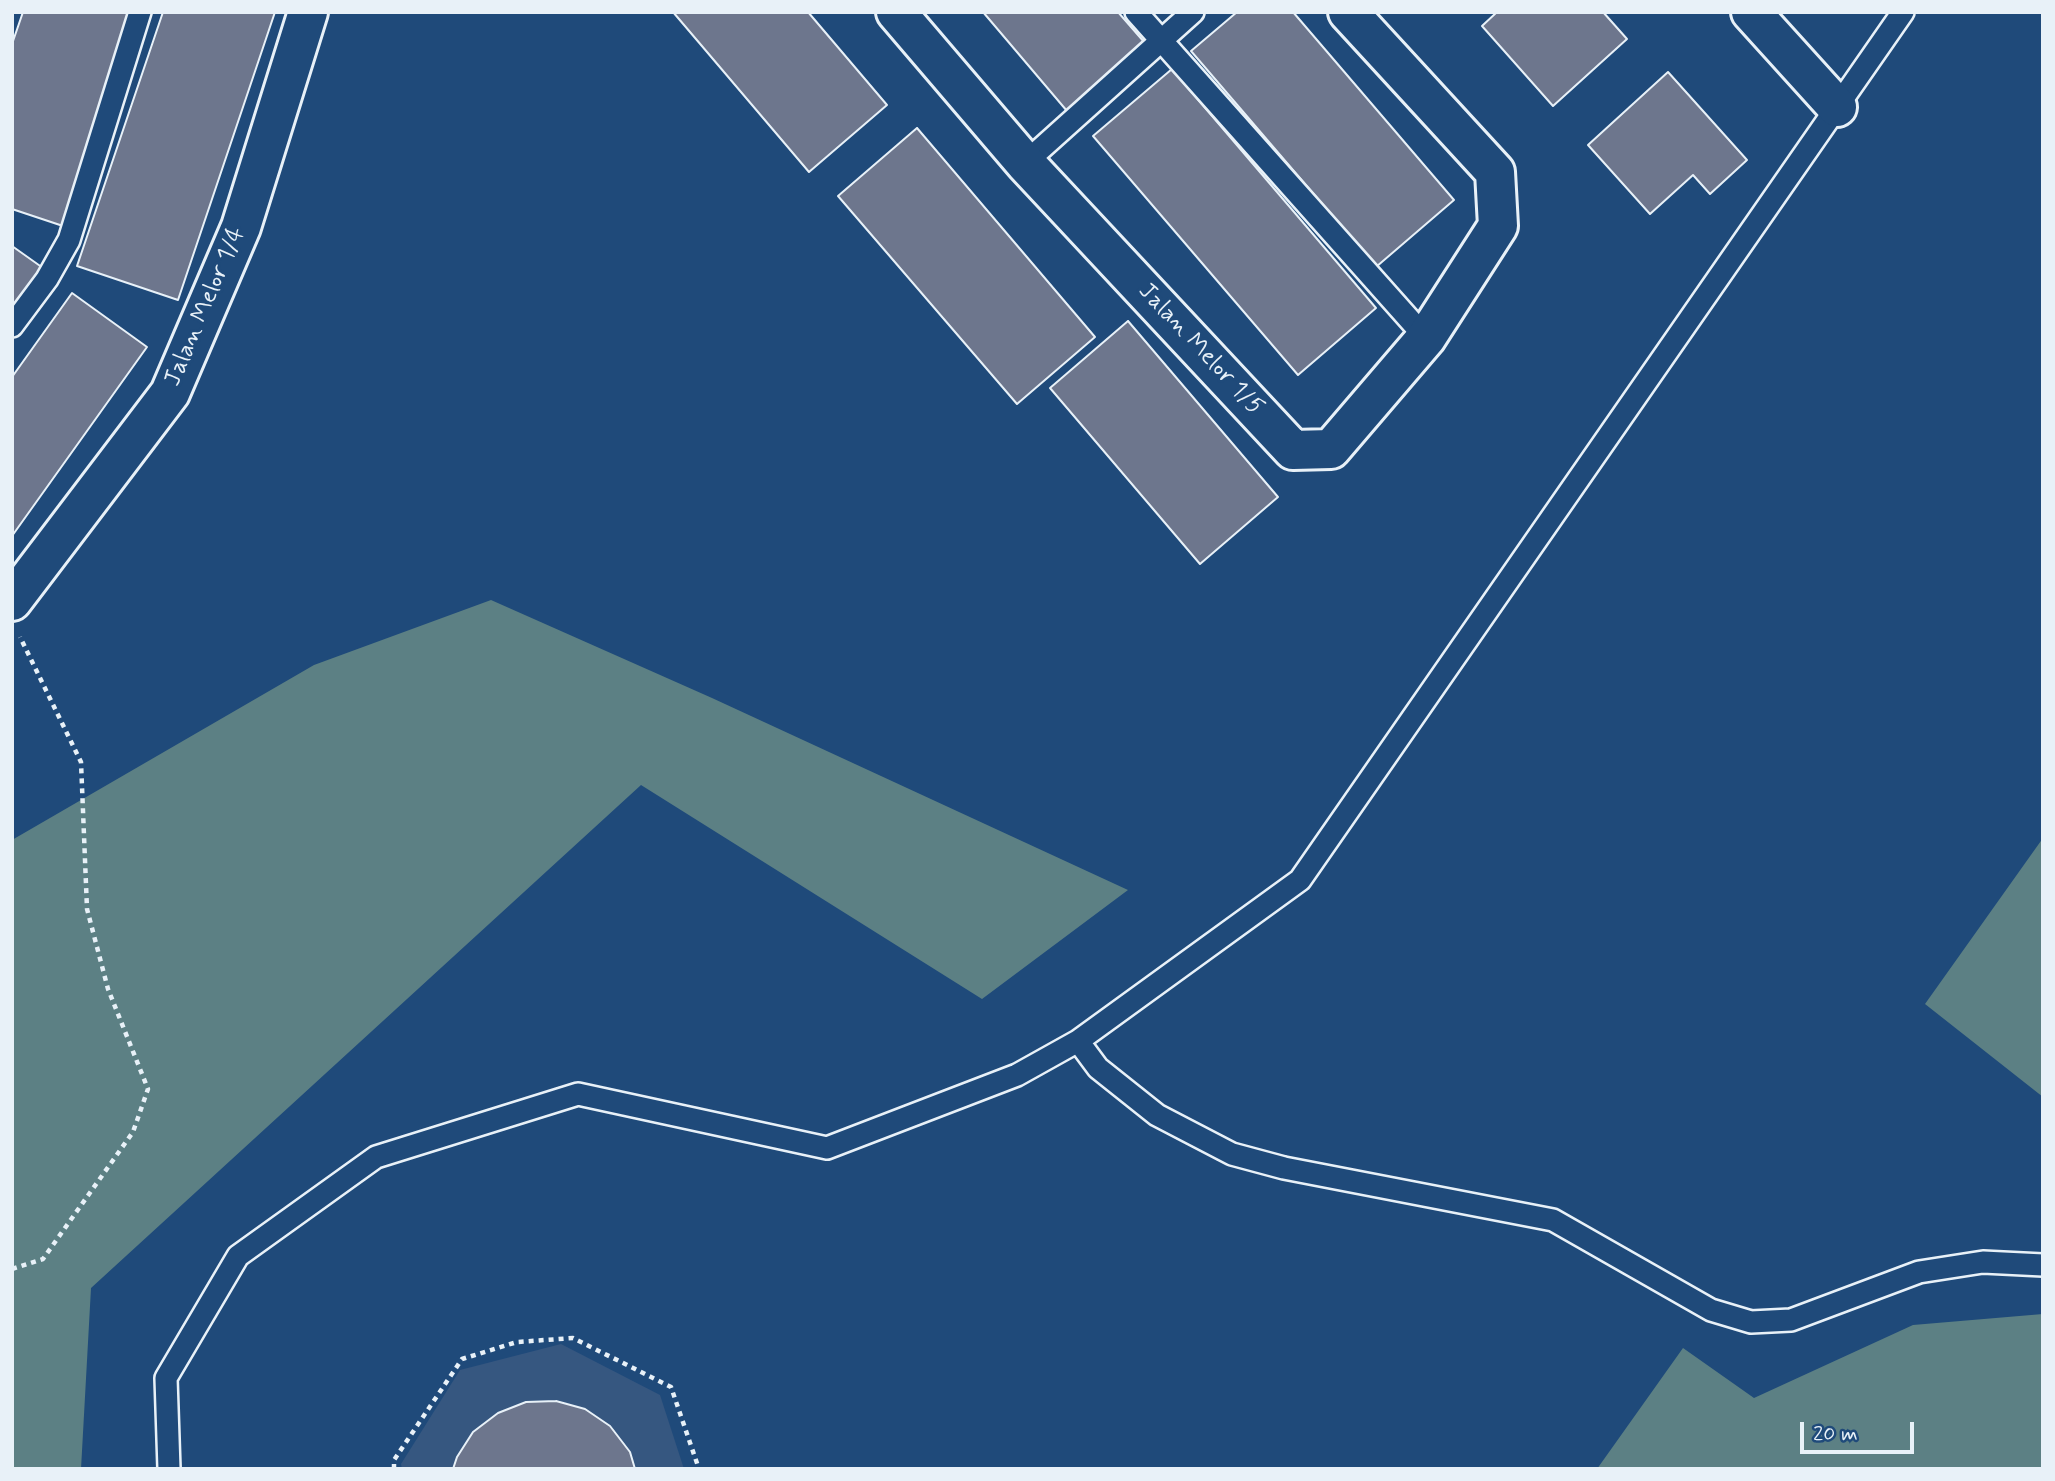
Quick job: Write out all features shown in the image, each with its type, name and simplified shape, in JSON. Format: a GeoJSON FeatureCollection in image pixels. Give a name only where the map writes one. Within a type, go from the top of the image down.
{"type":"FeatureCollection","features":[{"type":"Feature","properties":{"kind":"street","name":"Jalan Melor 1/4"},"geometry":{"type":"LineString","coordinates":[[15,616],[170,393],[241,227],[308,12]]}},
{"type":"Feature","properties":{"kind":"street","name":"Jalan Melor 1/5"},"geometry":{"type":"LineString","coordinates":[[896,12],[1025,163],[1293,450],[1331,449],[1426,338],[1498,226],[1495,172],[1348,12]]}},
{"type":"Feature","properties":{"kind":"street"},"geometry":{"type":"LineString","coordinates":[[1751,12],[1837,107]]}},
{"type":"Feature","properties":{"kind":"lane"},"geometry":{"type":"LineString","coordinates":[[12,326],[47,279],[69,240],[140,12]]}},
{"type":"Feature","properties":{"kind":"lane"},"geometry":{"type":"LineString","coordinates":[[1136,12],[1426,338]]}},
{"type":"Feature","properties":{"kind":"lane"},"geometry":{"type":"LineString","coordinates":[[1025,163],[1193,12]]}},
{"type":"Feature","properties":{"kind":"lane"},"geometry":{"type":"LineString","coordinates":[[169,1469],[166,1378],[238,1256],[376,1157],[578,1094],[827,1148],[1017,1075],[1078,1041],[1300,880],[1903,12]]}},
{"type":"Feature","properties":{"kind":"lane"},"geometry":{"type":"LineString","coordinates":[[1078,1041],[1098,1068],[1157,1115],[1232,1154],[1284,1168],[1553,1220],[1711,1310],[1751,1322],[1791,1320],[1919,1272],[1983,1262],[2043,1265]]}},
{"type":"Feature","properties":{"kind":"path"},"geometry":{"type":"LineString","coordinates":[[12,1269],[43,1259],[133,1132],[148,1089],[108,989],[87,909],[81,762],[15,616]]}},
{"type":"Feature","properties":{"kind":"path"},"geometry":{"type":"LineString","coordinates":[[394,1469],[394,1460],[462,1359],[517,1342],[573,1338],[671,1387],[699,1469]]}},
{"type":"Feature","properties":{"kind":"shaded area"},"geometry":{"type":"Polygon","coordinates":[[[561,1344],[660,1395],[684,1469],[402,1469],[401,1464],[460,1370],[561,1344]]]}},
{"type":"Feature","properties":{"kind":"green space"},"geometry":{"type":"Polygon","coordinates":[[[491,600],[712,698],[1128,890],[982,999],[641,785],[91,1288],[81,1469],[12,1469],[12,840],[314,665],[491,600]]]}},
{"type":"Feature","properties":{"kind":"green space"},"geometry":{"type":"Polygon","coordinates":[[[2043,838],[2043,1097],[1925,1004],[2043,838]]]}},
{"type":"Feature","properties":{"kind":"green space"},"geometry":{"type":"Polygon","coordinates":[[[2043,1314],[2043,1469],[1597,1469],[1683,1348],[1754,1398],[1913,1325],[2043,1314]]]}},
{"type":"Feature","properties":{"kind":"building"},"geometry":{"type":"Polygon","coordinates":[[[23,12],[135,12],[63,226],[12,209],[12,44],[23,12]]]}},
{"type":"Feature","properties":{"kind":"building"},"geometry":{"type":"Polygon","coordinates":[[[163,12],[275,12],[178,300],[77,266],[163,12]]]}},
{"type":"Feature","properties":{"kind":"building"},"geometry":{"type":"Polygon","coordinates":[[[673,12],[808,12],[887,105],[809,172],[673,12]]]}},
{"type":"Feature","properties":{"kind":"building"},"geometry":{"type":"Polygon","coordinates":[[[983,12],[1118,12],[1145,43],[1067,111],[983,12]]]}},
{"type":"Feature","properties":{"kind":"building"},"geometry":{"type":"Polygon","coordinates":[[[1237,12],[1293,12],[1454,200],[1376,267],[1191,51],[1237,12]]]}},
{"type":"Feature","properties":{"kind":"building"},"geometry":{"type":"Polygon","coordinates":[[[1497,12],[1603,12],[1627,39],[1553,106],[1482,26],[1497,12]]]}},
{"type":"Feature","properties":{"kind":"building"},"geometry":{"type":"Polygon","coordinates":[[[1172,69],[1376,308],[1298,375],[1093,136],[1172,69]]]}},
{"type":"Feature","properties":{"kind":"building"},"geometry":{"type":"Polygon","coordinates":[[[1668,72],[1747,160],[1710,194],[1693,175],[1650,214],[1588,145],[1668,72]]]}},
{"type":"Feature","properties":{"kind":"building"},"geometry":{"type":"Polygon","coordinates":[[[917,128],[1095,337],[1017,404],[838,196],[917,128]]]}},
{"type":"Feature","properties":{"kind":"building"},"geometry":{"type":"Polygon","coordinates":[[[12,246],[43,268],[12,312],[12,246]]]}},
{"type":"Feature","properties":{"kind":"building"},"geometry":{"type":"Polygon","coordinates":[[[72,293],[147,347],[12,536],[12,377],[72,293]]]}},
{"type":"Feature","properties":{"kind":"building"},"geometry":{"type":"Polygon","coordinates":[[[1128,321],[1278,497],[1200,564],[1050,388],[1128,321]]]}},
{"type":"Feature","properties":{"kind":"building"},"geometry":{"type":"Polygon","coordinates":[[[556,1401],[585,1409],[610,1426],[630,1452],[635,1469],[453,1469],[457,1457],[473,1432],[498,1413],[526,1402],[556,1401]]]}}]}
